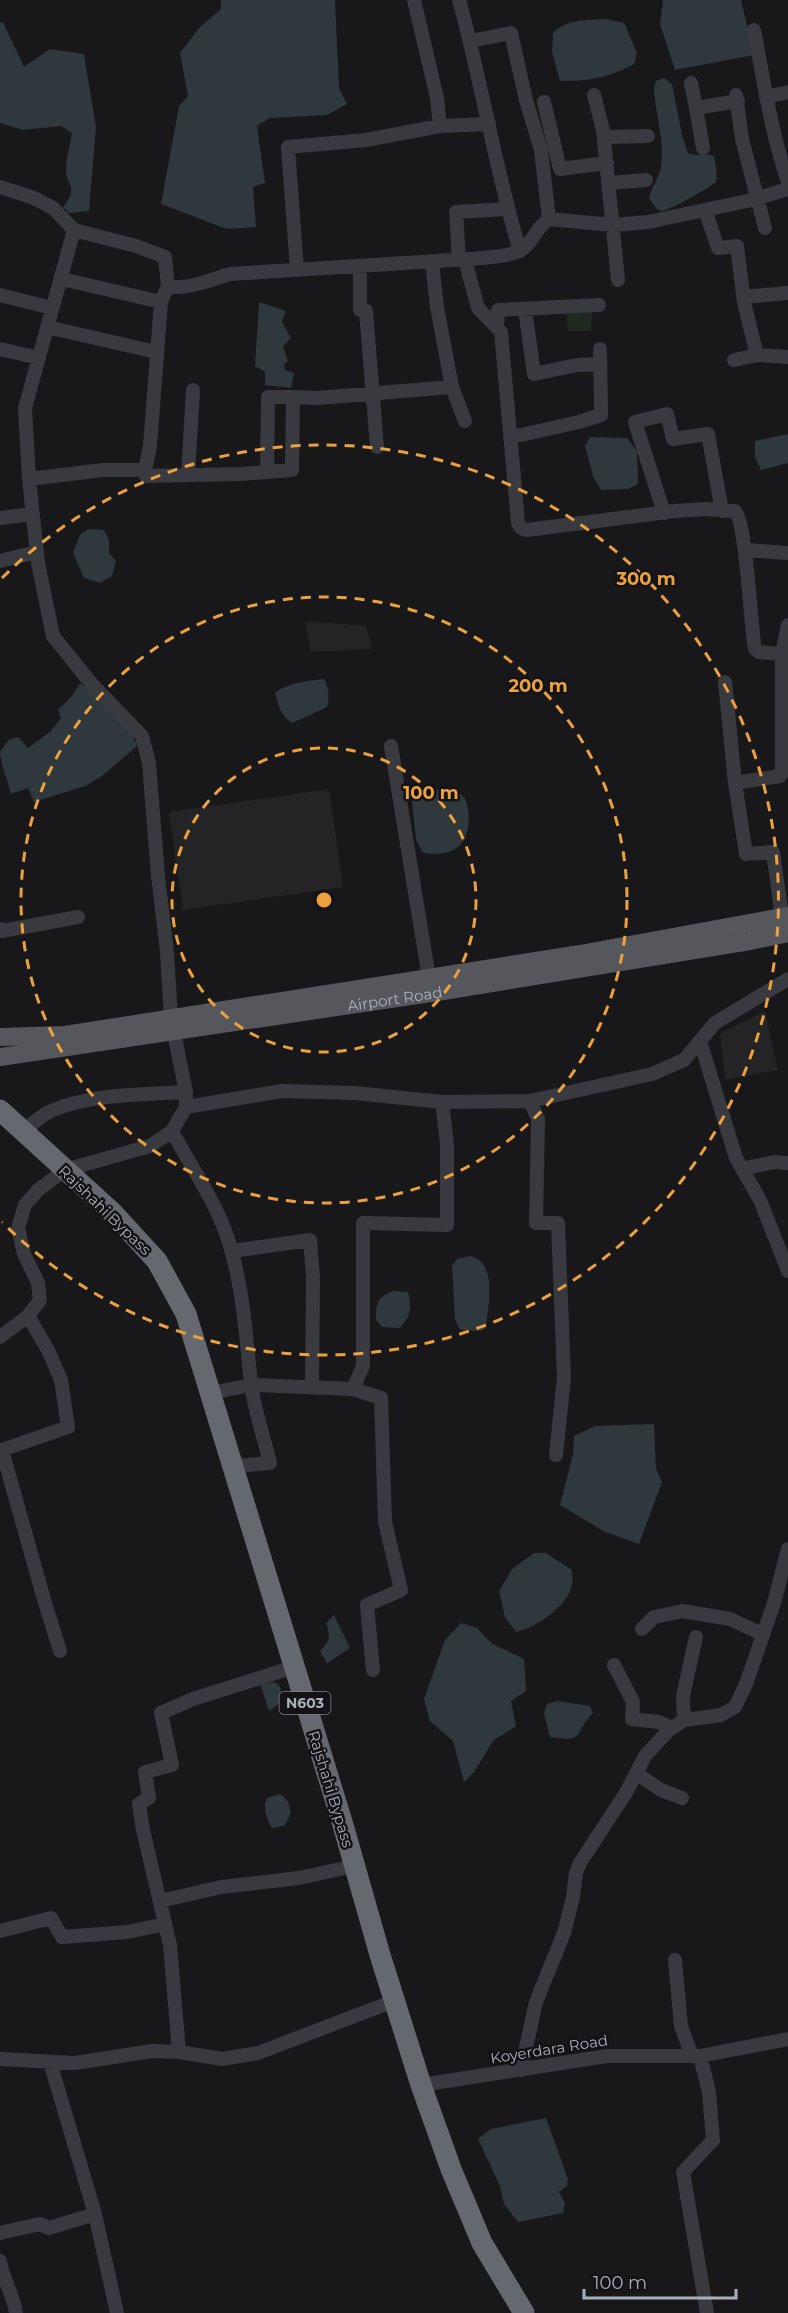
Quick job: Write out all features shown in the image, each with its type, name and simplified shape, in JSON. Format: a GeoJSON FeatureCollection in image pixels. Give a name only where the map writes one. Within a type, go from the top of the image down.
{"type":"FeatureCollection","features":[{"type":"Feature","properties":{"kind":"highway","name":"N603"},"geometry":{"type":"LineString","coordinates":[[0,1097],[26,1132]]}},
{"type":"Feature","properties":{"kind":"highway","name":"N603"},"geometry":{"type":"LineString","coordinates":[[0,1110],[26,1132]]}},
{"type":"Feature","properties":{"kind":"highway","name":"Rajshahi Bypass"},"geometry":{"type":"LineString","coordinates":[[26,1132],[113,1213],[157,1261],[186,1314],[421,2085],[451,2169],[482,2243],[520,2311]]}},
{"type":"Feature","properties":{"kind":"main road","name":"Airport Road"},"geometry":{"type":"LineString","coordinates":[[0,1036],[65,1035],[172,1026],[431,993],[750,941],[786,922]]}},
{"type":"Feature","properties":{"kind":"main road","name":"Airport Road"},"geometry":{"type":"LineString","coordinates":[[0,1057],[429,978],[786,922]]}},
{"type":"Feature","properties":{"kind":"street"},"geometry":{"type":"LineString","coordinates":[[414,0],[437,98],[440,126]]}},
{"type":"Feature","properties":{"kind":"street"},"geometry":{"type":"LineString","coordinates":[[459,0],[507,209],[520,251]]}},
{"type":"Feature","properties":{"kind":"street"},"geometry":{"type":"LineString","coordinates":[[168,286],[191,286],[230,274],[484,258],[520,251],[529,244],[538,226],[549,219],[614,225],[648,222],[787,190],[770,121],[754,30]]}},
{"type":"Feature","properties":{"kind":"street"},"geometry":{"type":"LineString","coordinates":[[470,40],[511,33],[526,100],[541,150],[547,185],[549,219]]}},
{"type":"Feature","properties":{"kind":"street"},"geometry":{"type":"LineString","coordinates":[[691,83],[703,148]]}},
{"type":"Feature","properties":{"kind":"street"},"geometry":{"type":"LineString","coordinates":[[766,97],[788,92]]}},
{"type":"Feature","properties":{"kind":"street"},"geometry":{"type":"LineString","coordinates":[[594,95],[604,137],[618,280]]}},
{"type":"Feature","properties":{"kind":"street"},"geometry":{"type":"LineString","coordinates":[[696,108],[737,98],[742,139],[765,228]]}},
{"type":"Feature","properties":{"kind":"street"},"geometry":{"type":"LineString","coordinates":[[544,102],[560,169],[607,163]]}},
{"type":"Feature","properties":{"kind":"street"},"geometry":{"type":"LineString","coordinates":[[297,270],[288,147],[366,140],[440,126],[489,124]]}},
{"type":"Feature","properties":{"kind":"street"},"geometry":{"type":"LineString","coordinates":[[604,137],[648,136]]}},
{"type":"Feature","properties":{"kind":"street"},"geometry":{"type":"LineString","coordinates":[[609,183],[646,180]]}},
{"type":"Feature","properties":{"kind":"street"},"geometry":{"type":"LineString","coordinates":[[0,187],[34,198],[53,208],[74,230],[136,246],[165,257],[168,286],[161,302],[146,476],[241,474],[292,470],[293,397]]}},
{"type":"Feature","properties":{"kind":"street"},"geometry":{"type":"LineString","coordinates":[[507,209],[456,212],[462,260],[478,308],[501,332],[518,522],[524,530],[706,509],[738,513],[745,550],[755,649],[759,652],[785,655]]}},
{"type":"Feature","properties":{"kind":"street"},"geometry":{"type":"LineString","coordinates":[[705,210],[718,248],[737,246],[743,297],[757,355]]}},
{"type":"Feature","properties":{"kind":"street"},"geometry":{"type":"LineString","coordinates":[[0,1337],[28,1316],[40,1300],[38,1283],[24,1254],[18,1228],[25,1205],[38,1190],[65,1170],[150,1146],[172,1131],[186,1107],[186,1092],[172,1026],[149,763],[142,736],[91,683],[53,636],[37,552],[28,479],[25,408],[74,230]]}},
{"type":"Feature","properties":{"kind":"street"},"geometry":{"type":"LineString","coordinates":[[432,262],[452,387],[465,421]]}},
{"type":"Feature","properties":{"kind":"street"},"geometry":{"type":"LineString","coordinates":[[360,266],[360,310],[366,311],[377,447]]}},
{"type":"Feature","properties":{"kind":"street"},"geometry":{"type":"LineString","coordinates":[[62,279],[161,302]]}},
{"type":"Feature","properties":{"kind":"street"},"geometry":{"type":"LineString","coordinates":[[743,297],[788,293]]}},
{"type":"Feature","properties":{"kind":"street"},"geometry":{"type":"LineString","coordinates":[[0,295],[52,308]]}},
{"type":"Feature","properties":{"kind":"street"},"geometry":{"type":"LineString","coordinates":[[497,326],[498,310],[599,305]]}},
{"type":"Feature","properties":{"kind":"street"},"geometry":{"type":"LineString","coordinates":[[525,309],[534,374],[577,365],[600,364]]}},
{"type":"Feature","properties":{"kind":"street"},"geometry":{"type":"LineString","coordinates":[[47,327],[156,352]]}},
{"type":"Feature","properties":{"kind":"street"},"geometry":{"type":"LineString","coordinates":[[0,349],[39,358]]}},
{"type":"Feature","properties":{"kind":"street"},"geometry":{"type":"LineString","coordinates":[[512,437],[601,415],[600,349]]}},
{"type":"Feature","properties":{"kind":"street"},"geometry":{"type":"LineString","coordinates":[[734,360],[757,355],[788,357]]}},
{"type":"Feature","properties":{"kind":"street"},"geometry":{"type":"LineString","coordinates":[[267,472],[268,397],[317,398],[452,387]]}},
{"type":"Feature","properties":{"kind":"street"},"geometry":{"type":"LineString","coordinates":[[188,474],[193,390]]}},
{"type":"Feature","properties":{"kind":"street"},"geometry":{"type":"LineString","coordinates":[[664,513],[635,422],[667,414],[673,439],[708,434],[722,511]]}},
{"type":"Feature","properties":{"kind":"street"},"geometry":{"type":"LineString","coordinates":[[28,479],[103,470],[145,470]]}},
{"type":"Feature","properties":{"kind":"street"},"geometry":{"type":"LineString","coordinates":[[0,518],[33,514]]}},
{"type":"Feature","properties":{"kind":"street"},"geometry":{"type":"LineString","coordinates":[[745,550],[788,553]]}},
{"type":"Feature","properties":{"kind":"street"},"geometry":{"type":"LineString","coordinates":[[0,561],[37,552]]}},
{"type":"Feature","properties":{"kind":"street"},"geometry":{"type":"LineString","coordinates":[[735,783],[780,776],[783,773],[785,655],[788,625]]}},
{"type":"Feature","properties":{"kind":"street"},"geometry":{"type":"LineString","coordinates":[[725,682],[735,783],[746,854],[773,852],[786,922]]}},
{"type":"Feature","properties":{"kind":"street"},"geometry":{"type":"LineString","coordinates":[[391,746],[429,978]]}},
{"type":"Feature","properties":{"kind":"street"},"geometry":{"type":"LineString","coordinates":[[0,930],[78,917]]}},
{"type":"Feature","properties":{"kind":"street"},"geometry":{"type":"LineString","coordinates":[[186,1107],[282,1091],[356,1092],[442,1102],[530,1101],[652,1074],[684,1060],[715,1023],[788,979]]}},
{"type":"Feature","properties":{"kind":"street"},"geometry":{"type":"LineString","coordinates":[[700,1041],[736,1158],[760,1200],[788,1271]]}},
{"type":"Feature","properties":{"kind":"street"},"geometry":{"type":"LineString","coordinates":[[26,1132],[46,1114],[69,1104],[129,1094],[186,1092]]}},
{"type":"Feature","properties":{"kind":"street"},"geometry":{"type":"LineString","coordinates":[[530,1101],[538,1119],[536,1223],[558,1223],[564,1378],[556,1455]]}},
{"type":"Feature","properties":{"kind":"street"},"geometry":{"type":"LineString","coordinates":[[353,1389],[363,1366],[363,1223],[447,1225],[447,1144],[442,1102]]}},
{"type":"Feature","properties":{"kind":"street"},"geometry":{"type":"LineString","coordinates":[[172,1131],[210,1196],[232,1251],[240,1290],[249,1348],[251,1385],[270,1463],[234,1466]]}},
{"type":"Feature","properties":{"kind":"street"},"geometry":{"type":"LineString","coordinates":[[742,1169],[774,1162],[788,1163]]}},
{"type":"Feature","properties":{"kind":"street"},"geometry":{"type":"LineString","coordinates":[[232,1251],[310,1240],[313,1276],[312,1387]]}},
{"type":"Feature","properties":{"kind":"street"},"geometry":{"type":"LineString","coordinates":[[28,1316],[48,1350],[61,1380],[68,1427],[2,1450],[60,1651]]}},
{"type":"Feature","properties":{"kind":"street"},"geometry":{"type":"LineString","coordinates":[[211,1393],[251,1385],[353,1389],[381,1398],[385,1522],[401,1590],[367,1605],[373,1670]]}},
{"type":"Feature","properties":{"kind":"street"},"geometry":{"type":"LineString","coordinates":[[614,1665],[633,1702],[633,1719],[678,1724],[729,1712],[735,1707],[746,1684],[774,1603],[788,1549]]}},
{"type":"Feature","properties":{"kind":"street"},"geometry":{"type":"LineString","coordinates":[[642,1629],[654,1617],[683,1611],[730,1619],[762,1634]]}},
{"type":"Feature","properties":{"kind":"street"},"geometry":{"type":"LineString","coordinates":[[521,2070],[536,2002],[564,1933],[580,1863],[645,1756],[678,1724],[696,1637]]}},
{"type":"Feature","properties":{"kind":"street"},"geometry":{"type":"LineString","coordinates":[[179,2052],[170,1945],[139,1804],[149,1798],[145,1772],[172,1765],[161,1713],[193,1699],[294,1667]]}},
{"type":"Feature","properties":{"kind":"street"},"geometry":{"type":"LineString","coordinates":[[636,1773],[661,1790],[682,1798]]}},
{"type":"Feature","properties":{"kind":"street"},"geometry":{"type":"LineString","coordinates":[[160,1901],[221,1887],[299,1878],[354,1866]]}},
{"type":"Feature","properties":{"kind":"street"},"geometry":{"type":"LineString","coordinates":[[0,1931],[51,1918],[62,1937],[128,1932],[165,1924]]}},
{"type":"Feature","properties":{"kind":"street"},"geometry":{"type":"LineString","coordinates":[[675,1960],[681,2026],[696,2056],[709,2092],[712,2140],[683,2172],[707,2313]]}},
{"type":"Feature","properties":{"kind":"street"},"geometry":{"type":"LineString","coordinates":[[0,2059],[75,2063],[152,2051],[179,2052],[222,2059],[258,2052],[394,2001]]}},
{"type":"Feature","properties":{"kind":"street","name":"Koyerdara Road"},"geometry":{"type":"LineString","coordinates":[[421,2085],[607,2056],[696,2056],[788,2040]]}},
{"type":"Feature","properties":{"kind":"street"},"geometry":{"type":"LineString","coordinates":[[50,2062],[95,2214],[117,2313]]}},
{"type":"Feature","properties":{"kind":"street"},"geometry":{"type":"LineString","coordinates":[[0,2233],[40,2224],[49,2228],[95,2214]]}},
{"type":"Feature","properties":{"kind":"street"},"geometry":{"type":"LineString","coordinates":[[0,2261],[3,2278],[16,2313]]}},
{"type":"Feature","properties":{"kind":"shaded area"},"geometry":{"type":"Polygon","coordinates":[[[221,0],[335,0],[339,88],[347,104],[327,115],[270,118],[257,126],[265,183],[253,187],[256,227],[227,229],[161,204],[179,106],[188,96],[180,53],[200,27],[221,9],[221,0]]]}},
{"type":"Feature","properties":{"kind":"shaded area"},"geometry":{"type":"Polygon","coordinates":[[[663,0],[741,0],[754,55],[675,70],[660,24],[663,0]]]}},
{"type":"Feature","properties":{"kind":"shaded area"},"geometry":{"type":"Polygon","coordinates":[[[606,19],[624,23],[637,53],[634,64],[599,78],[560,81],[552,52],[553,33],[558,28],[571,23],[606,19]]]}},
{"type":"Feature","properties":{"kind":"shaded area"},"geometry":{"type":"Polygon","coordinates":[[[0,22],[3,22],[24,67],[50,49],[84,54],[96,127],[89,211],[69,213],[63,207],[71,194],[66,167],[72,133],[61,126],[23,130],[0,123],[0,22]]]}},
{"type":"Feature","properties":{"kind":"shaded area"},"geometry":{"type":"Polygon","coordinates":[[[664,78],[672,84],[688,153],[714,156],[717,175],[716,181],[708,187],[682,203],[662,211],[656,208],[649,198],[660,170],[662,156],[654,87],[656,81],[664,78]]]}},
{"type":"Feature","properties":{"kind":"shaded area"},"geometry":{"type":"Polygon","coordinates":[[[259,302],[286,311],[282,322],[291,338],[283,346],[288,361],[284,364],[285,370],[294,373],[291,388],[265,385],[265,372],[255,366],[259,302]]]}},
{"type":"Feature","properties":{"kind":"shaded area"},"geometry":{"type":"Polygon","coordinates":[[[592,312],[591,331],[568,331],[566,314],[592,312]]]}},
{"type":"Feature","properties":{"kind":"shaded area"},"geometry":{"type":"Polygon","coordinates":[[[788,434],[788,463],[761,470],[755,457],[755,441],[788,434]]]}},
{"type":"Feature","properties":{"kind":"shaded area"},"geometry":{"type":"Polygon","coordinates":[[[590,437],[627,438],[637,451],[638,484],[628,489],[601,490],[593,476],[585,446],[590,437]]]}},
{"type":"Feature","properties":{"kind":"shaded area"},"geometry":{"type":"Polygon","coordinates":[[[88,529],[104,530],[109,540],[109,553],[116,561],[112,576],[100,583],[84,578],[73,553],[80,535],[88,529]]]}},
{"type":"Feature","properties":{"kind":"shaded area"},"geometry":{"type":"Polygon","coordinates":[[[305,621],[366,626],[373,649],[311,652],[305,621]]]}},
{"type":"Feature","properties":{"kind":"shaded area"},"geometry":{"type":"Polygon","coordinates":[[[324,679],[328,693],[327,707],[292,723],[288,720],[280,710],[275,693],[292,684],[324,679]]]}},
{"type":"Feature","properties":{"kind":"shaded area"},"geometry":{"type":"Polygon","coordinates":[[[80,683],[121,720],[137,746],[102,776],[85,786],[34,802],[28,788],[11,794],[1,761],[1,750],[9,740],[18,737],[28,748],[51,731],[61,718],[58,710],[72,696],[80,683]]]}},
{"type":"Feature","properties":{"kind":"shaded area"},"geometry":{"type":"Polygon","coordinates":[[[450,787],[462,795],[467,804],[466,836],[460,845],[448,852],[423,853],[416,840],[412,801],[420,793],[450,787]]]}},
{"type":"Feature","properties":{"kind":"shaded area"},"geometry":{"type":"Polygon","coordinates":[[[329,789],[343,887],[183,910],[169,812],[329,789]]]}},
{"type":"Feature","properties":{"kind":"shaded area"},"geometry":{"type":"Polygon","coordinates":[[[765,1011],[778,1070],[725,1080],[720,1033],[765,1011]]]}},
{"type":"Feature","properties":{"kind":"shaded area"},"geometry":{"type":"Polygon","coordinates":[[[471,1256],[485,1267],[488,1276],[489,1298],[486,1328],[481,1331],[460,1330],[455,1319],[452,1266],[457,1259],[471,1256]]]}},
{"type":"Feature","properties":{"kind":"shaded area"},"geometry":{"type":"Polygon","coordinates":[[[393,1291],[408,1292],[410,1307],[408,1316],[400,1328],[382,1327],[376,1320],[378,1301],[393,1291]]]}},
{"type":"Feature","properties":{"kind":"shaded area"},"geometry":{"type":"Polygon","coordinates":[[[654,1424],[656,1469],[662,1482],[639,1544],[605,1532],[560,1505],[573,1454],[574,1436],[595,1426],[654,1424]]]}},
{"type":"Feature","properties":{"kind":"shaded area"},"geometry":{"type":"Polygon","coordinates":[[[534,1553],[546,1553],[572,1570],[572,1587],[556,1610],[532,1626],[516,1632],[505,1617],[499,1591],[512,1569],[534,1553]]]}},
{"type":"Feature","properties":{"kind":"shaded area"},"geometry":{"type":"Polygon","coordinates":[[[334,1615],[350,1648],[327,1663],[320,1651],[329,1639],[326,1623],[334,1615]]]}},
{"type":"Feature","properties":{"kind":"shaded area"},"geometry":{"type":"Polygon","coordinates":[[[461,1623],[477,1628],[491,1643],[524,1659],[526,1691],[511,1701],[516,1726],[493,1741],[474,1772],[464,1782],[453,1741],[430,1721],[424,1699],[445,1640],[461,1623]]]}},
{"type":"Feature","properties":{"kind":"shaded area"},"geometry":{"type":"Polygon","coordinates":[[[274,1682],[279,1685],[283,1697],[280,1703],[269,1711],[260,1684],[274,1682]]]}},
{"type":"Feature","properties":{"kind":"shaded area"},"geometry":{"type":"Polygon","coordinates":[[[557,1701],[590,1706],[593,1713],[574,1737],[550,1737],[544,1713],[547,1704],[557,1701]]]}},
{"type":"Feature","properties":{"kind":"shaded area"},"geometry":{"type":"Polygon","coordinates":[[[280,1794],[287,1801],[290,1813],[284,1826],[272,1828],[265,1806],[267,1798],[280,1794]]]}},
{"type":"Feature","properties":{"kind":"shaded area"},"geometry":{"type":"Polygon","coordinates":[[[546,2118],[568,2179],[567,2186],[559,2192],[565,2203],[563,2213],[518,2222],[504,2204],[500,2186],[478,2139],[491,2129],[546,2118]]]}}]}
